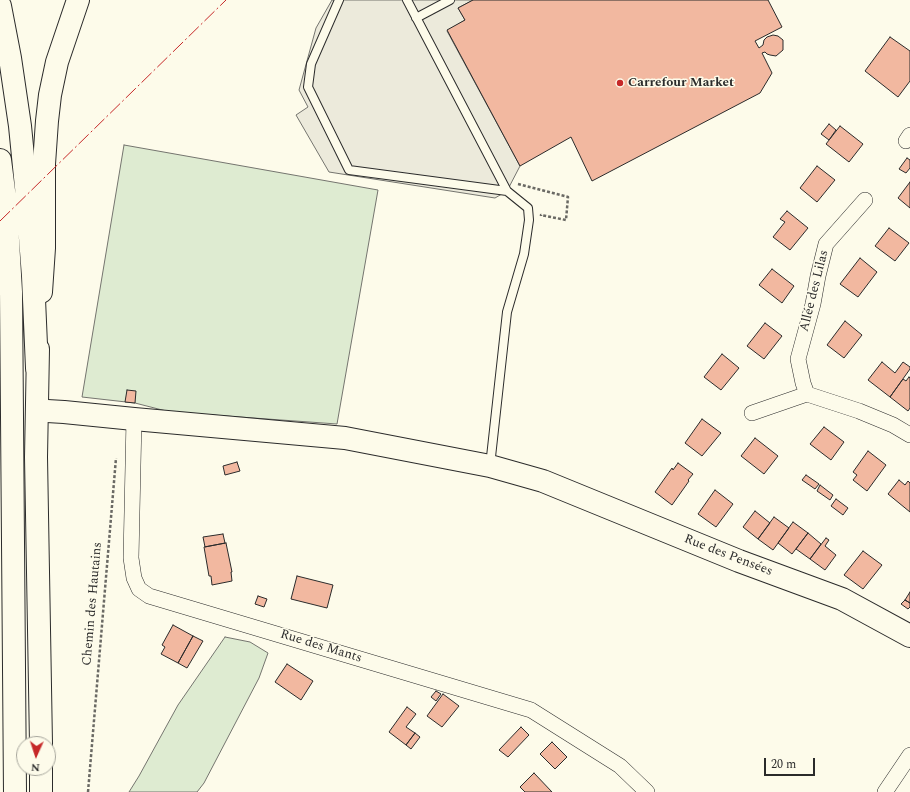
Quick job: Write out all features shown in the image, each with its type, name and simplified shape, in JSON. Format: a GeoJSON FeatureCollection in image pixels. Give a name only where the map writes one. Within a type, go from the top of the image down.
{"type":"FeatureCollection","features":[{"type":"Feature","properties":{"kind":"main road"},"geometry":{"type":"LineString","coordinates":[[41,736],[36,457],[37,368],[44,248],[44,164],[50,95],[57,62],[78,0]]}},
{"type":"Feature","properties":{"kind":"main road"},"geometry":{"type":"LineString","coordinates":[[0,6],[10,58],[20,126],[33,276],[37,368]]}},
{"type":"Feature","properties":{"kind":"main road"},"geometry":{"type":"LineString","coordinates":[[0,160],[6,206],[11,292],[15,792]]}},
{"type":"Feature","properties":{"kind":"main road","name":"Rue des Pensées"},"geometry":{"type":"LineString","coordinates":[[47,411],[345,438],[490,466],[543,481],[739,561],[842,599],[910,636]]}},
{"type":"Feature","properties":{"kind":"main road"},"geometry":{"type":"LineString","coordinates":[[41,776],[41,792]]}},
{"type":"Feature","properties":{"kind":"street","name":"Allée des Lilas"},"geometry":{"type":"LineString","coordinates":[[807,394],[798,359],[813,304],[826,244],[865,200]]}},
{"type":"Feature","properties":{"kind":"street"},"geometry":{"type":"LineString","coordinates":[[752,413],[807,394],[859,411],[893,425],[910,435]]}},
{"type":"Feature","properties":{"kind":"street","name":"Rue des Mants"},"geometry":{"type":"LineString","coordinates":[[134,419],[131,558],[134,578],[139,589],[149,596],[531,710],[620,766],[647,792]]}},
{"type":"Feature","properties":{"kind":"street"},"geometry":{"type":"LineString","coordinates":[[884,792],[910,755]]}},
{"type":"Feature","properties":{"kind":"lane"},"geometry":{"type":"LineString","coordinates":[[339,0],[311,64],[308,87],[348,170],[507,191]]}},
{"type":"Feature","properties":{"kind":"lane"},"geometry":{"type":"LineString","coordinates":[[407,0],[507,191],[528,208],[529,220],[524,254],[507,312],[490,466]]}},
{"type":"Feature","properties":{"kind":"lane"},"geometry":{"type":"LineString","coordinates":[[416,18],[450,0]]}},
{"type":"Feature","properties":{"kind":"path"},"geometry":{"type":"LineString","coordinates":[[515,183],[568,197],[566,220],[541,215],[541,222]]}},
{"type":"Feature","properties":{"kind":"path","name":"Chemin des Hautains"},"geometry":{"type":"LineString","coordinates":[[88,792],[116,458]]}},
{"type":"Feature","properties":{"kind":"green space"},"geometry":{"type":"Polygon","coordinates":[[[124,145],[378,190],[337,424],[170,412],[135,403],[82,397],[124,145]]]}},
{"type":"Feature","properties":{"kind":"green space"},"geometry":{"type":"Polygon","coordinates":[[[225,637],[250,642],[268,653],[259,678],[204,783],[197,792],[129,792],[178,705],[225,637]]]}},
{"type":"Feature","properties":{"kind":"shaded area"},"geometry":{"type":"Polygon","coordinates":[[[332,0],[473,0],[458,8],[465,20],[447,31],[520,166],[507,191],[495,198],[329,172],[296,115],[308,107],[299,90],[316,28],[332,0]]]}},
{"type":"Feature","properties":{"kind":"building","name":"Carrefour Market"},"geometry":{"type":"Polygon","coordinates":[[[473,0],[768,0],[782,27],[755,41],[759,48],[763,45],[764,40],[767,37],[773,35],[778,36],[783,40],[783,50],[776,56],[765,52],[762,53],[772,73],[760,93],[592,181],[571,137],[520,166],[447,30],[465,20],[458,8],[473,0]]]}},
{"type":"Feature","properties":{"kind":"building"},"geometry":{"type":"Polygon","coordinates":[[[890,37],[910,51],[910,81],[898,97],[865,71],[890,37]]]}},
{"type":"Feature","properties":{"kind":"building"},"geometry":{"type":"Polygon","coordinates":[[[829,124],[836,130],[829,140],[821,134],[829,124]]]}},
{"type":"Feature","properties":{"kind":"building"},"geometry":{"type":"Polygon","coordinates":[[[840,126],[863,144],[849,162],[826,144],[840,126]]]}},
{"type":"Feature","properties":{"kind":"building"},"geometry":{"type":"Polygon","coordinates":[[[907,158],[910,160],[910,168],[906,173],[899,169],[907,158]]]}},
{"type":"Feature","properties":{"kind":"building"},"geometry":{"type":"Polygon","coordinates":[[[817,166],[835,180],[817,202],[800,188],[817,166]]]}},
{"type":"Feature","properties":{"kind":"building"},"geometry":{"type":"Polygon","coordinates":[[[910,182],[910,208],[898,198],[910,182]]]}},
{"type":"Feature","properties":{"kind":"building"},"geometry":{"type":"Polygon","coordinates":[[[787,211],[808,228],[790,250],[773,237],[785,222],[780,219],[787,211]]]}},
{"type":"Feature","properties":{"kind":"building"},"geometry":{"type":"Polygon","coordinates":[[[889,228],[909,243],[895,261],[875,246],[889,228]]]}},
{"type":"Feature","properties":{"kind":"building"},"geometry":{"type":"Polygon","coordinates":[[[860,258],[877,272],[858,297],[840,284],[860,258]]]}},
{"type":"Feature","properties":{"kind":"building"},"geometry":{"type":"Polygon","coordinates":[[[772,269],[794,286],[782,303],[759,285],[772,269]]]}},
{"type":"Feature","properties":{"kind":"building"},"geometry":{"type":"Polygon","coordinates":[[[845,321],[862,335],[844,358],[827,345],[845,321]]]}},
{"type":"Feature","properties":{"kind":"building"},"geometry":{"type":"Polygon","coordinates":[[[765,323],[782,336],[764,359],[747,346],[765,323]]]}},
{"type":"Feature","properties":{"kind":"building"},"geometry":{"type":"Polygon","coordinates":[[[722,354],[739,368],[721,390],[704,377],[722,354]]]}},
{"type":"Feature","properties":{"kind":"building"},"geometry":{"type":"Polygon","coordinates":[[[882,362],[895,373],[903,362],[910,367],[890,397],[868,380],[882,362]]]}},
{"type":"Feature","properties":{"kind":"building"},"geometry":{"type":"Polygon","coordinates":[[[909,377],[910,408],[908,411],[890,397],[903,379],[906,381],[909,377]]]}},
{"type":"Feature","properties":{"kind":"building"},"geometry":{"type":"Polygon","coordinates":[[[127,390],[136,391],[135,403],[125,402],[127,390]]]}},
{"type":"Feature","properties":{"kind":"building"},"geometry":{"type":"Polygon","coordinates":[[[702,419],[721,433],[702,456],[685,443],[702,419]]]}},
{"type":"Feature","properties":{"kind":"building"},"geometry":{"type":"Polygon","coordinates":[[[824,427],[844,442],[831,460],[810,444],[824,427]]]}},
{"type":"Feature","properties":{"kind":"building"},"geometry":{"type":"Polygon","coordinates":[[[755,438],[778,456],[764,474],[741,456],[755,438]]]}},
{"type":"Feature","properties":{"kind":"building"},"geometry":{"type":"Polygon","coordinates":[[[868,451],[886,465],[867,491],[853,480],[857,475],[853,472],[868,451]]]}},
{"type":"Feature","properties":{"kind":"building"},"geometry":{"type":"Polygon","coordinates":[[[237,462],[240,471],[225,475],[223,466],[237,462]]]}},
{"type":"Feature","properties":{"kind":"building"},"geometry":{"type":"Polygon","coordinates":[[[678,463],[693,474],[672,505],[655,492],[672,468],[673,470],[678,463]]]}},
{"type":"Feature","properties":{"kind":"building"},"geometry":{"type":"Polygon","coordinates":[[[806,475],[819,484],[815,489],[802,480],[806,475]]]}},
{"type":"Feature","properties":{"kind":"building"},"geometry":{"type":"Polygon","coordinates":[[[899,480],[905,485],[908,481],[910,483],[910,512],[888,494],[899,480]]]}},
{"type":"Feature","properties":{"kind":"building"},"geometry":{"type":"Polygon","coordinates":[[[820,485],[833,495],[830,500],[817,491],[820,485]]]}},
{"type":"Feature","properties":{"kind":"building"},"geometry":{"type":"Polygon","coordinates":[[[715,490],[733,504],[716,527],[698,514],[715,490]]]}},
{"type":"Feature","properties":{"kind":"building"},"geometry":{"type":"Polygon","coordinates":[[[836,499],[848,508],[843,515],[831,506],[836,499]]]}},
{"type":"Feature","properties":{"kind":"building"},"geometry":{"type":"Polygon","coordinates":[[[755,511],[770,523],[758,539],[743,527],[755,511]]]}},
{"type":"Feature","properties":{"kind":"building"},"geometry":{"type":"Polygon","coordinates":[[[774,517],[789,528],[773,550],[758,539],[774,517]]]}},
{"type":"Feature","properties":{"kind":"building"},"geometry":{"type":"Polygon","coordinates":[[[793,522],[808,533],[792,554],[778,543],[793,522]]]}},
{"type":"Feature","properties":{"kind":"building"},"geometry":{"type":"Polygon","coordinates":[[[808,533],[821,544],[810,559],[796,549],[808,533]]]}},
{"type":"Feature","properties":{"kind":"building"},"geometry":{"type":"Polygon","coordinates":[[[223,534],[225,543],[205,547],[203,537],[223,534]]]}},
{"type":"Feature","properties":{"kind":"building"},"geometry":{"type":"Polygon","coordinates":[[[826,538],[829,540],[825,546],[836,555],[825,570],[810,559],[826,538]]]}},
{"type":"Feature","properties":{"kind":"building"},"geometry":{"type":"Polygon","coordinates":[[[226,543],[232,572],[232,581],[212,585],[204,547],[226,543]]]}},
{"type":"Feature","properties":{"kind":"building"},"geometry":{"type":"Polygon","coordinates":[[[863,551],[882,565],[863,589],[844,575],[863,551]]]}},
{"type":"Feature","properties":{"kind":"building"},"geometry":{"type":"Polygon","coordinates":[[[297,576],[333,585],[327,608],[291,599],[297,576]]]}},
{"type":"Feature","properties":{"kind":"building"},"geometry":{"type":"Polygon","coordinates":[[[910,592],[910,603],[905,600],[910,592]]]}},
{"type":"Feature","properties":{"kind":"building"},"geometry":{"type":"Polygon","coordinates":[[[258,596],[267,599],[264,607],[255,604],[258,596]]]}},
{"type":"Feature","properties":{"kind":"building"},"geometry":{"type":"Polygon","coordinates":[[[905,600],[910,603],[910,607],[908,609],[901,604],[905,600]]]}},
{"type":"Feature","properties":{"kind":"building"},"geometry":{"type":"Polygon","coordinates":[[[173,625],[193,636],[178,663],[161,654],[165,647],[162,645],[173,625]]]}},
{"type":"Feature","properties":{"kind":"building"},"geometry":{"type":"Polygon","coordinates":[[[193,636],[203,641],[187,668],[178,663],[193,636]]]}},
{"type":"Feature","properties":{"kind":"building"},"geometry":{"type":"Polygon","coordinates":[[[287,664],[313,681],[301,700],[275,682],[287,664]]]}},
{"type":"Feature","properties":{"kind":"building"},"geometry":{"type":"Polygon","coordinates":[[[436,691],[441,694],[436,701],[431,697],[436,691]]]}},
{"type":"Feature","properties":{"kind":"building"},"geometry":{"type":"Polygon","coordinates":[[[443,694],[459,706],[442,727],[427,716],[443,694]]]}},
{"type":"Feature","properties":{"kind":"building"},"geometry":{"type":"Polygon","coordinates":[[[407,707],[416,714],[406,727],[415,733],[406,745],[389,732],[407,707]]]}},
{"type":"Feature","properties":{"kind":"building"},"geometry":{"type":"Polygon","coordinates":[[[521,727],[529,735],[508,757],[499,750],[521,727]]]}},
{"type":"Feature","properties":{"kind":"building"},"geometry":{"type":"Polygon","coordinates":[[[415,733],[420,737],[411,749],[406,745],[415,733]]]}},
{"type":"Feature","properties":{"kind":"building"},"geometry":{"type":"Polygon","coordinates":[[[552,742],[567,757],[555,769],[540,754],[552,742]]]}},
{"type":"Feature","properties":{"kind":"building"},"geometry":{"type":"Polygon","coordinates":[[[534,773],[552,792],[525,792],[520,787],[534,773]]]}},
{"type":"Feature","properties":{"kind":"power"},"geometry":{"type":"LineString","coordinates":[[0,221],[226,0]]}},
{"type":"Feature","properties":{"kind":"place","name":"Carrefour Market"},"geometry":{"type":"Point","coordinates":[620,83]}}]}
